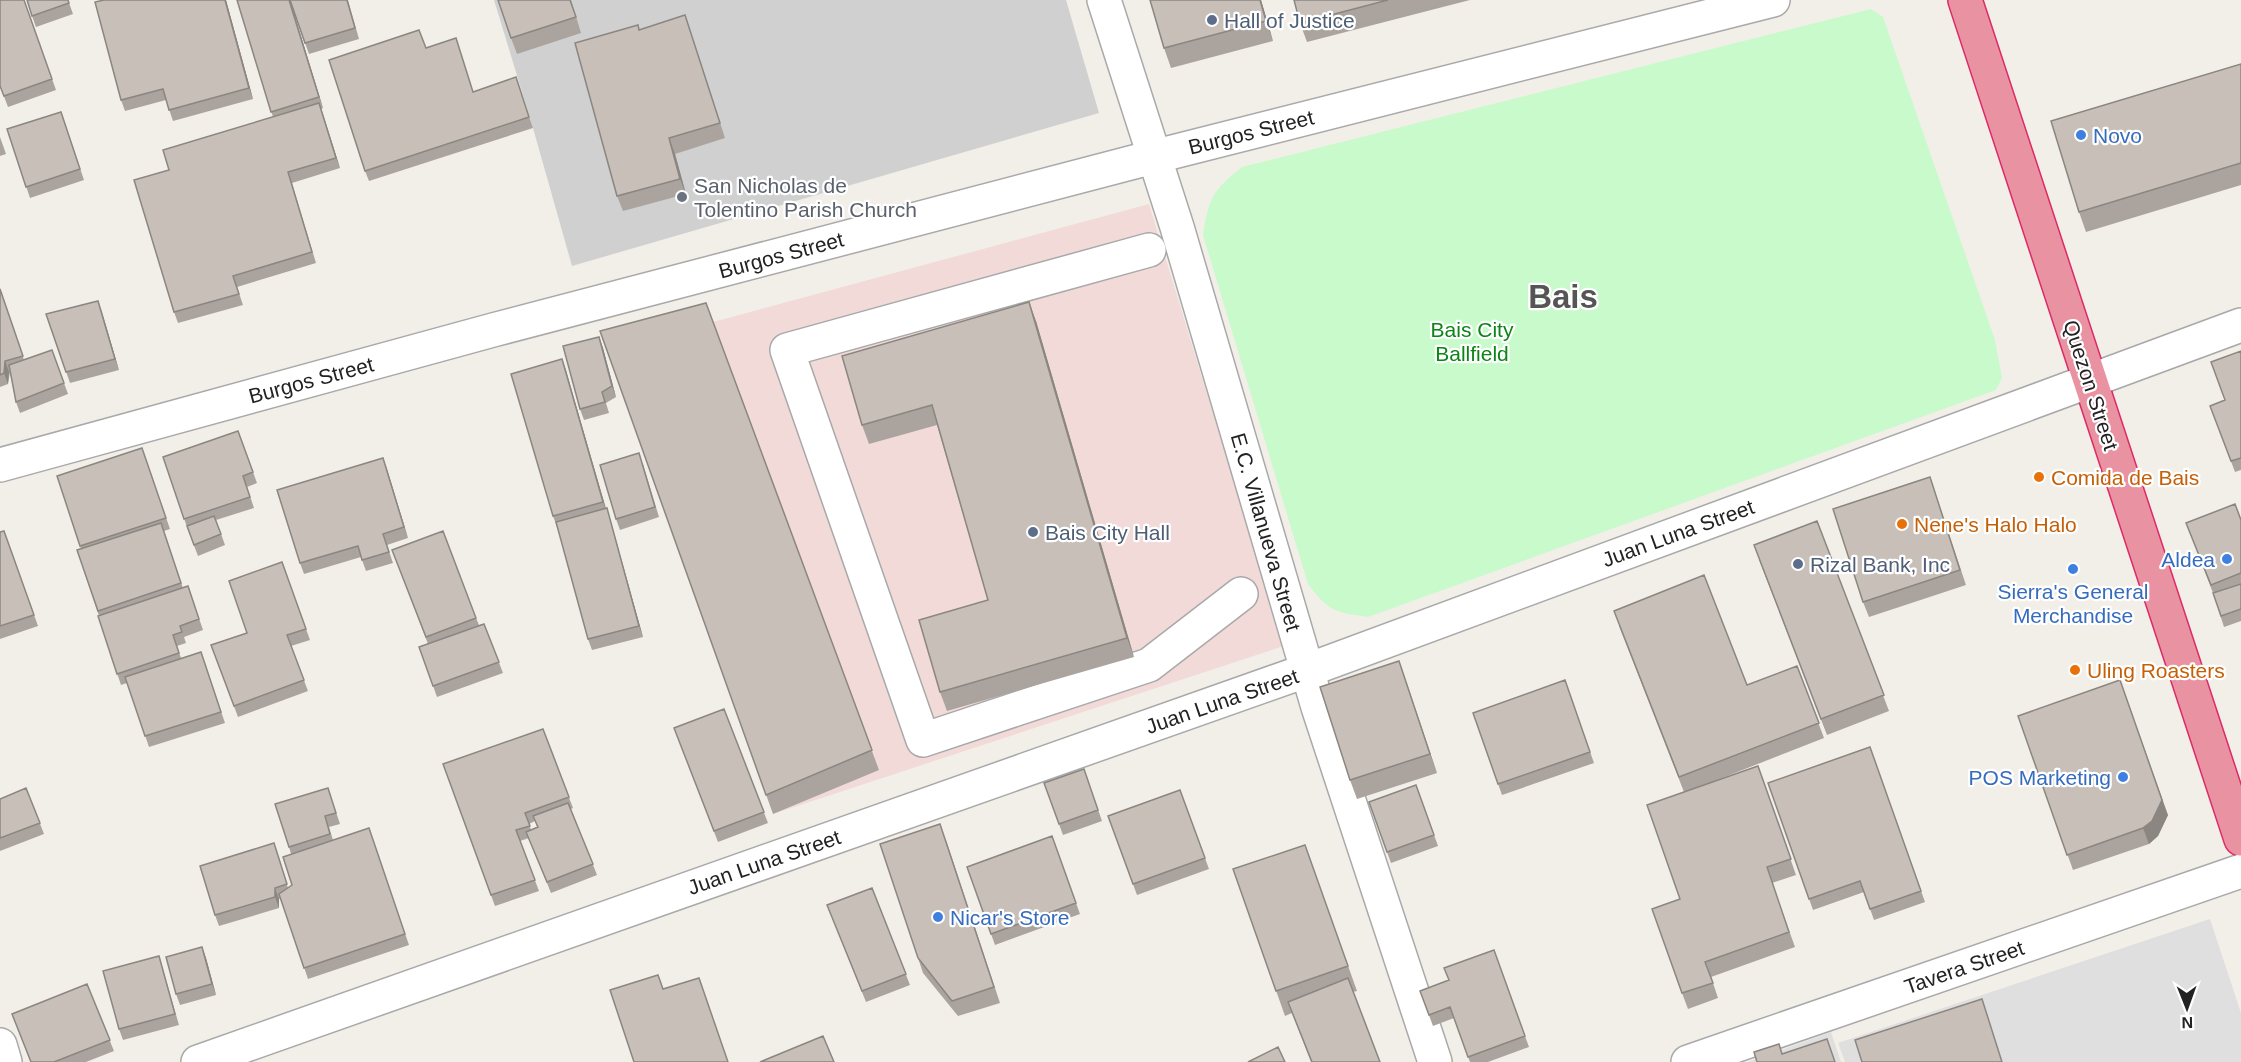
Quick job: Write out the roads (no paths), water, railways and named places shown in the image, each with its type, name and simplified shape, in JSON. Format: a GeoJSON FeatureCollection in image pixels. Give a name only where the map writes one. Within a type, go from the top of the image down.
{"type":"FeatureCollection","features":[{"type":"Feature","properties":{"kind":"highway","name":"Quezon Street"},"geometry":{"type":"LineString","coordinates":[[1965,0],[2241,838]]}},
{"type":"Feature","properties":{"kind":"street","name":"E.C. Villanueva Street"},"geometry":{"type":"LineString","coordinates":[[1104,0],[1177,227],[1308,670],[1435,1062]]}},
{"type":"Feature","properties":{"kind":"street","name":"Burgos Street"},"geometry":{"type":"LineString","coordinates":[[0,465],[493,330],[1153,157],[1773,0]]}},
{"type":"Feature","properties":{"kind":"street"},"geometry":{"type":"LineString","coordinates":[[1149,250],[786,350],[923,740],[1149,665],[1241,594]]}},
{"type":"Feature","properties":{"kind":"street","name":"Juan Luna Street"},"geometry":{"type":"LineString","coordinates":[[198,1062],[1308,670],[2241,325]]}},
{"type":"Feature","properties":{"kind":"street","name":"Tavera Street"},"geometry":{"type":"LineString","coordinates":[[1688,1062],[2241,871]]}},
{"type":"Feature","properties":{"kind":"street"},"geometry":{"type":"LineString","coordinates":[[0,1045],[5,1062]]}},
{"type":"Feature","properties":{"kind":"place","name":"Hall of Justice"},"geometry":{"type":"Point","coordinates":[1212,20]}},
{"type":"Feature","properties":{"kind":"place","name":"Novo"},"geometry":{"type":"Point","coordinates":[2081,135]}},
{"type":"Feature","properties":{"kind":"place","name":"San Nicholas de Tolentino Parish Church"},"geometry":{"type":"Point","coordinates":[682,197]}},
{"type":"Feature","properties":{"kind":"place","name":"Comida de Bais"},"geometry":{"type":"Point","coordinates":[2039,477]}},
{"type":"Feature","properties":{"kind":"place","name":"Nene's Halo Halo"},"geometry":{"type":"Point","coordinates":[1902,524]}},
{"type":"Feature","properties":{"kind":"place","name":"Bais City Hall"},"geometry":{"type":"Point","coordinates":[1033,532]}},
{"type":"Feature","properties":{"kind":"place","name":"Aldea"},"geometry":{"type":"Point","coordinates":[2227,559]}},
{"type":"Feature","properties":{"kind":"place","name":"Rizal Bank, Inc"},"geometry":{"type":"Point","coordinates":[1798,564]}},
{"type":"Feature","properties":{"kind":"place","name":"Sierra's General Merchandise"},"geometry":{"type":"Point","coordinates":[2073,569]}},
{"type":"Feature","properties":{"kind":"place","name":"Uling Roasters"},"geometry":{"type":"Point","coordinates":[2075,670]}},
{"type":"Feature","properties":{"kind":"place","name":"POS Marketing"},"geometry":{"type":"Point","coordinates":[2123,777]}},
{"type":"Feature","properties":{"kind":"place","name":"Nicar's Store"},"geometry":{"type":"Point","coordinates":[938,917]}},
{"type":"Feature","properties":{"kind":"district","name":"Bais"},"geometry":{"type":"Point","coordinates":[1563,296]}},
{"type":"Feature","properties":{"kind":"park label","name":"Bais City Ballfield"},"geometry":{"type":"Point","coordinates":[1472,341]}}]}
